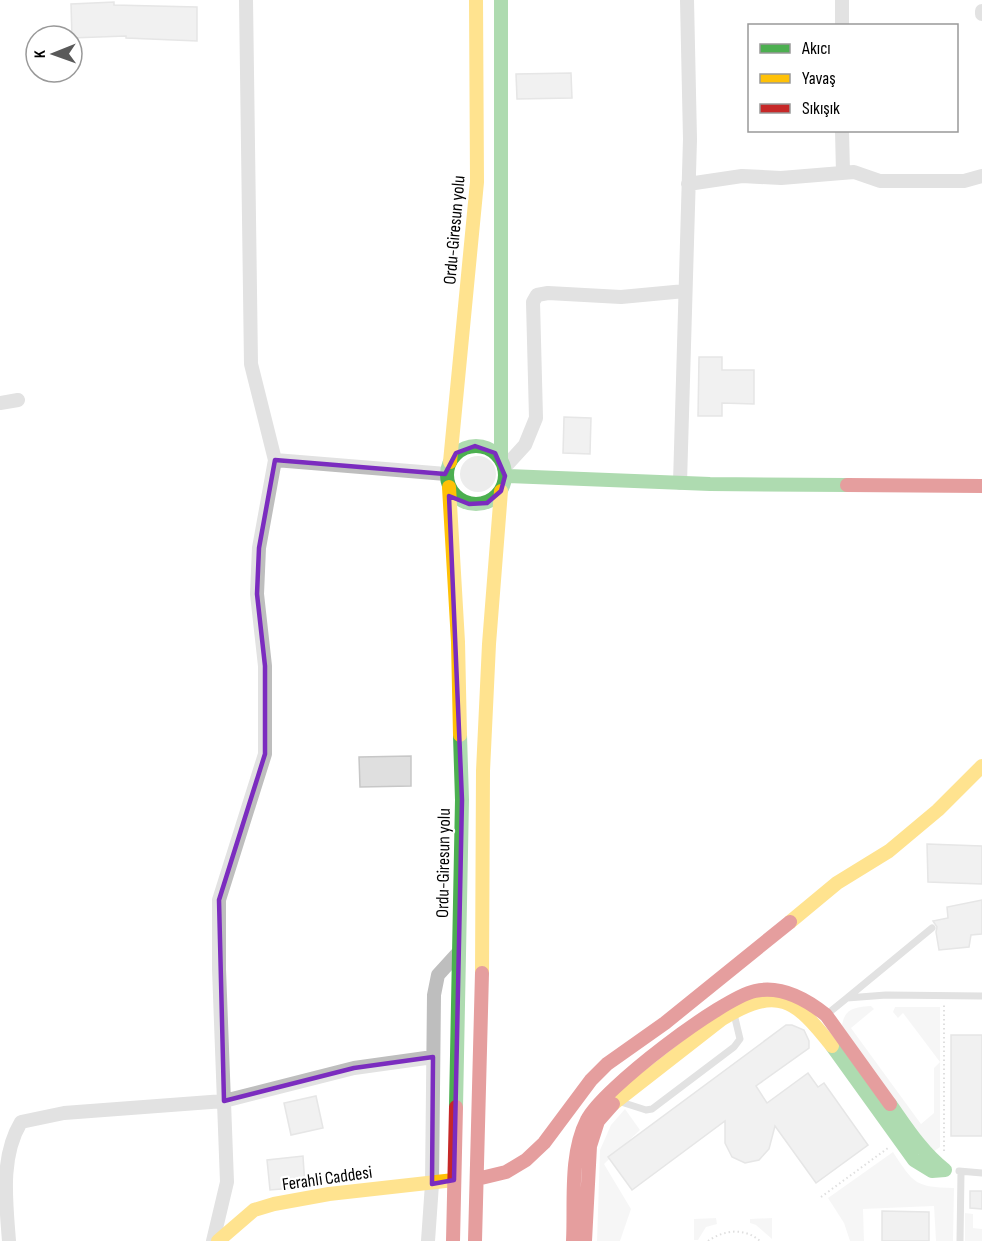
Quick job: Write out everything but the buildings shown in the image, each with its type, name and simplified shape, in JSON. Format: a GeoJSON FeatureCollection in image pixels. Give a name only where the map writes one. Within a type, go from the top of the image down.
{"type":"FeatureCollection","features":[{"type":"Feature","properties":{"kind":"main road","name":"Ordu-Giresun yolu"},"geometry":{"type":"LineString","coordinates":[[453,1241],[462,800],[458,642],[448,474],[477,183],[476,0]]}},
{"type":"Feature","properties":{"kind":"main road"},"geometry":{"type":"LineString","coordinates":[[475,1241],[483,931],[483,771],[489,644],[504,468],[501,0]]}},
{"type":"Feature","properties":{"kind":"main road"},"geometry":{"type":"LineString","coordinates":[[501,491],[495,498],[478,505],[461,500],[448,474],[456,453],[475,446],[485,447],[495,453],[504,468]]}},
{"type":"Feature","properties":{"kind":"main road"},"geometry":{"type":"LineString","coordinates":[[504,468],[680,483],[982,486]]}},
{"type":"Feature","properties":{"kind":"main road"},"geometry":{"type":"LineString","coordinates":[[477,1179],[506,1172],[525,1160],[544,1143],[591,1080],[607,1064],[665,1023],[837,883],[889,851],[938,810],[982,766]]}},
{"type":"Feature","properties":{"kind":"main road"},"geometry":{"type":"LineString","coordinates":[[573,1241],[577,1164],[582,1136],[592,1112],[618,1084],[705,1018],[740,995],[753,991],[783,991],[815,1005],[826,1015],[932,1160],[945,1170]]}},
{"type":"Feature","properties":{"kind":"main road"},"geometry":{"type":"LineString","coordinates":[[585,1241],[590,1146],[598,1121],[615,1101],[722,1019],[764,1000],[788,1004],[800,1009],[838,1054],[915,1160],[932,1171],[945,1170]]}},
{"type":"Feature","properties":{"kind":"main road","name":"Ferahli Caddesi"},"geometry":{"type":"LineString","coordinates":[[218,1241],[254,1210],[264,1207],[329,1194],[454,1180]]}},
{"type":"Feature","properties":{"kind":"street"},"geometry":{"type":"LineString","coordinates":[[213,1241],[227,1182],[219,969],[219,900],[265,754],[265,666],[256,594],[259,548],[275,460],[251,364],[246,0]]}},
{"type":"Feature","properties":{"kind":"street"},"geometry":{"type":"LineString","coordinates":[[680,483],[690,139],[687,0]]}},
{"type":"Feature","properties":{"kind":"street"},"geometry":{"type":"LineString","coordinates":[[842,0],[842,24]]}},
{"type":"Feature","properties":{"kind":"street"},"geometry":{"type":"LineString","coordinates":[[842,132],[843,173]]}},
{"type":"Feature","properties":{"kind":"street"},"geometry":{"type":"LineString","coordinates":[[688,184],[742,176],[780,178],[854,172],[880,181],[964,181],[982,176]]}},
{"type":"Feature","properties":{"kind":"street"},"geometry":{"type":"LineString","coordinates":[[504,468],[525,446],[536,418],[533,302],[537,295],[548,293],[621,297],[686,291]]}},
{"type":"Feature","properties":{"kind":"street"},"geometry":{"type":"LineString","coordinates":[[0,403],[18,400]]}},
{"type":"Feature","properties":{"kind":"street"},"geometry":{"type":"LineString","coordinates":[[275,460],[448,474]]}},
{"type":"Feature","properties":{"kind":"street"},"geometry":{"type":"LineString","coordinates":[[428,1241],[432,1184],[434,995],[438,975],[459,951]]}},
{"type":"Feature","properties":{"kind":"street"},"geometry":{"type":"LineString","coordinates":[[9,1241],[4,1176],[12,1135],[21,1122],[64,1113],[224,1101],[354,1068],[433,1057]]}},
{"type":"Feature","properties":{"kind":"lane"},"geometry":{"type":"LineString","coordinates":[[826,1015],[932,928]]}},
{"type":"Feature","properties":{"kind":"lane"},"geometry":{"type":"LineString","coordinates":[[847,998],[886,995],[982,996]]}},
{"type":"Feature","properties":{"kind":"lane"},"geometry":{"type":"LineString","coordinates":[[615,1101],[625,1102],[646,1110],[652,1109],[734,1047],[740,1039],[734,1012]]}},
{"type":"Feature","properties":{"kind":"lane"},"geometry":{"type":"LineString","coordinates":[[945,1170],[982,1173]]}},
{"type":"Feature","properties":{"kind":"lane"},"geometry":{"type":"LineString","coordinates":[[960,1241],[962,1172]]}},
{"type":"Feature","properties":{"kind":"path"},"geometry":{"type":"LineString","coordinates":[[932,1160],[944,1152],[944,996]]}},
{"type":"Feature","properties":{"kind":"path"},"geometry":{"type":"LineString","coordinates":[[821,1197],[893,1144]]}},
{"type":"Feature","properties":{"kind":"path"},"geometry":{"type":"LineString","coordinates":[[708,1241],[720,1234],[732,1231],[745,1232],[760,1241]]}},
{"type":"Feature","properties":{"kind":"highlighted area"},"geometry":{"type":"Polygon","coordinates":[[[475,446],[495,453],[505,476],[501,491],[487,503],[469,504],[449,496],[462,800],[454,1180],[432,1184],[433,1057],[354,1068],[224,1101],[219,900],[265,754],[265,666],[257,594],[259,548],[275,460],[445,474],[456,453],[475,446]]]}},
{"type":"Feature","properties":{"kind":"shaded area"},"geometry":{"type":"Polygon","coordinates":[[[478,456],[490,462],[496,474],[490,486],[478,492],[466,486],[460,474],[466,462],[478,456]]]}},
{"type":"Feature","properties":{"kind":"shaded area"},"geometry":{"type":"Polygon","coordinates":[[[871,1006],[874,1009],[851,1028],[921,1124],[934,1113],[934,1068],[940,1062],[940,1147],[933,1152],[842,1026],[848,1012],[856,1008],[871,1006]]]}},
{"type":"Feature","properties":{"kind":"shaded area"},"geometry":{"type":"Polygon","coordinates":[[[895,1007],[940,1007],[940,1062],[903,1013],[898,1018],[893,1012],[895,1007]]]}},
{"type":"Feature","properties":{"kind":"shaded area"},"geometry":{"type":"Polygon","coordinates":[[[625,1109],[640,1130],[604,1164],[631,1209],[620,1241],[597,1241],[600,1150],[611,1125],[625,1109]]]}},
{"type":"Feature","properties":{"kind":"shaded area"},"geometry":{"type":"Polygon","coordinates":[[[893,1152],[917,1182],[923,1185],[954,1188],[953,1241],[936,1241],[934,1206],[863,1209],[864,1241],[850,1241],[844,1223],[828,1198],[893,1152]]]}},
{"type":"Feature","properties":{"kind":"shaded area"},"geometry":{"type":"Polygon","coordinates":[[[965,1213],[973,1214],[973,1228],[982,1229],[982,1241],[965,1241],[965,1213]]]}},
{"type":"Feature","properties":{"kind":"shaded area"},"geometry":{"type":"Polygon","coordinates":[[[716,1218],[717,1224],[706,1227],[698,1240],[694,1240],[694,1219],[716,1218]]]}},
{"type":"Feature","properties":{"kind":"shaded area"},"geometry":{"type":"Polygon","coordinates":[[[772,1218],[772,1239],[756,1225],[750,1223],[750,1219],[772,1218]]]}},
{"type":"Feature","properties":{"kind":"traffic: fast"},"geometry":{"type":"LineString","coordinates":[[501,0],[501,460]]}},
{"type":"Feature","properties":{"kind":"traffic: fast"},"geometry":{"type":"LineString","coordinates":[[470,446],[482,446],[497,454],[505,469],[505,475],[505,481],[497,496],[482,504],[470,504],[455,496],[447,481],[447,469],[455,454],[470,446]]}},
{"type":"Feature","properties":{"kind":"traffic: fast"},"geometry":{"type":"LineString","coordinates":[[505,476],[710,484],[847,485]]}},
{"type":"Feature","properties":{"kind":"traffic: fast"},"geometry":{"type":"LineString","coordinates":[[456,1107],[462,800],[460,735]]}},
{"type":"Feature","properties":{"kind":"traffic: fast"},"geometry":{"type":"LineString","coordinates":[[832,1046],[914,1160],[932,1171],[945,1170],[922,1148],[890,1104]]}},
{"type":"Feature","properties":{"kind":"traffic: slow"},"geometry":{"type":"LineString","coordinates":[[450,462],[477,182],[476,0]]}},
{"type":"Feature","properties":{"kind":"traffic: slow"},"geometry":{"type":"LineString","coordinates":[[449,487],[458,642],[460,735]]}},
{"type":"Feature","properties":{"kind":"traffic: slow"},"geometry":{"type":"LineString","coordinates":[[482,973],[483,771],[489,644],[501,491]]}},
{"type":"Feature","properties":{"kind":"traffic: slow"},"geometry":{"type":"LineString","coordinates":[[790,922],[837,883],[889,851],[938,810],[982,766]]}},
{"type":"Feature","properties":{"kind":"traffic: slow"},"geometry":{"type":"LineString","coordinates":[[613,1104],[722,1019],[741,1008],[758,1002],[772,1000],[784,1002],[796,1008],[832,1046]]}},
{"type":"Feature","properties":{"kind":"traffic: slow"},"geometry":{"type":"LineString","coordinates":[[218,1241],[254,1210],[274,1204],[329,1194],[454,1180]]}},
{"type":"Feature","properties":{"kind":"traffic: jam"},"geometry":{"type":"LineString","coordinates":[[847,485],[982,486]]}},
{"type":"Feature","properties":{"kind":"traffic: jam"},"geometry":{"type":"LineString","coordinates":[[477,1179],[506,1172],[526,1160],[544,1143],[591,1080],[607,1064],[665,1023],[790,922]]}},
{"type":"Feature","properties":{"kind":"traffic: jam"},"geometry":{"type":"LineString","coordinates":[[475,1241],[482,973]]}},
{"type":"Feature","properties":{"kind":"traffic: jam"},"geometry":{"type":"LineString","coordinates":[[573,1241],[575,1164],[581,1134],[587,1120],[597,1106],[638,1067],[691,1027],[739,997],[755,991],[774,990],[793,995],[818,1009],[826,1015],[890,1104]]}},
{"type":"Feature","properties":{"kind":"traffic: jam"},"geometry":{"type":"LineString","coordinates":[[585,1241],[590,1146],[598,1121],[613,1104]]}},
{"type":"Feature","properties":{"kind":"traffic: jam"},"geometry":{"type":"LineString","coordinates":[[453,1241],[456,1107]]}}]}
